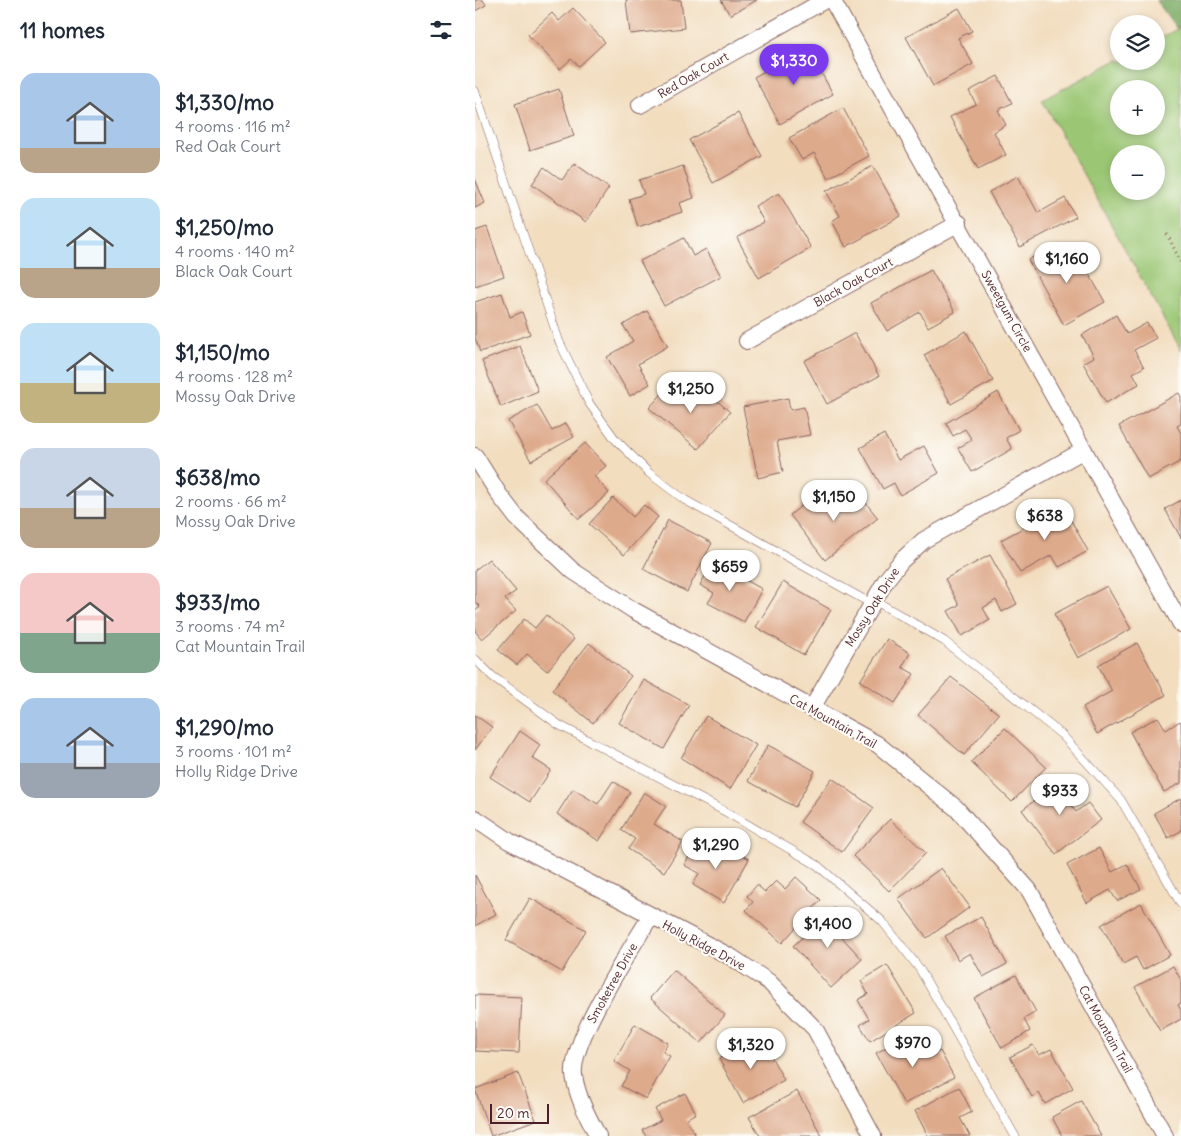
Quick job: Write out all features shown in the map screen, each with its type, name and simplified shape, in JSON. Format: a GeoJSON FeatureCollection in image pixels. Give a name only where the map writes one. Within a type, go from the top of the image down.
{"type":"FeatureCollection","features":[{"type":"Feature","properties":{"kind":"street","name":"Red Oak Court"},"geometry":{"type":"LineString","coordinates":[[640,105],[825,0]]}},
{"type":"Feature","properties":{"kind":"street","name":"Sweetgum Circle"},"geometry":{"type":"LineString","coordinates":[[832,0],[959,223],[1181,624]]}},
{"type":"Feature","properties":{"kind":"street","name":"Black Oak Court"},"geometry":{"type":"LineString","coordinates":[[747,341],[959,223]]}},
{"type":"Feature","properties":{"kind":"street","name":"Mossy Oak Drive"},"geometry":{"type":"LineString","coordinates":[[812,708],[886,580],[902,560],[924,540],[1084,450]]}},
{"type":"Feature","properties":{"kind":"street","name":"Cat Mountain Trail"},"geometry":{"type":"LineString","coordinates":[[475,456],[500,496],[517,518],[573,571],[633,610],[877,744],[956,808],[1029,890],[1165,1136]]}},
{"type":"Feature","properties":{"kind":"street","name":"Holly Ridge Drive"},"geometry":{"type":"LineString","coordinates":[[475,818],[509,841],[650,917],[731,957],[769,982],[815,1029],[873,1136]]}},
{"type":"Feature","properties":{"kind":"street","name":"Smoketree Drive"},"geometry":{"type":"LineString","coordinates":[[598,1136],[578,1094],[573,1073],[579,1048],[598,1004],[650,917]]}},
{"type":"Feature","properties":{"kind":"lane"},"geometry":{"type":"LineString","coordinates":[[475,91],[559,341],[589,403],[615,439],[649,473],[685,500],[944,641],[1062,735],[1121,800],[1181,904]]}},
{"type":"Feature","properties":{"kind":"lane"},"geometry":{"type":"LineString","coordinates":[[475,659],[492,676],[559,725],[728,813],[817,865],[882,921],[919,968],[1015,1136]]}},
{"type":"Feature","properties":{"kind":"path"},"geometry":{"type":"LineString","coordinates":[[1167,234],[1181,263]]}},
{"type":"Feature","properties":{"kind":"green space"},"geometry":{"type":"Polygon","coordinates":[[[1156,0],[1181,0],[1181,27],[1177,29],[1156,0]]]}},
{"type":"Feature","properties":{"kind":"green space"},"geometry":{"type":"Polygon","coordinates":[[[1181,27],[1181,350],[1042,100],[1110,64],[1110,70],[1165,70],[1165,35],[1181,27]]]}},
{"type":"Feature","properties":{"kind":"building"},"geometry":{"type":"Polygon","coordinates":[[[475,0],[483,0],[486,5],[475,11],[475,0]]]}},
{"type":"Feature","properties":{"kind":"building"},"geometry":{"type":"Polygon","coordinates":[[[626,0],[681,0],[684,28],[630,34],[626,0]]]}},
{"type":"Feature","properties":{"kind":"building"},"geometry":{"type":"Polygon","coordinates":[[[721,0],[757,0],[730,15],[721,0]]]}},
{"type":"Feature","properties":{"kind":"building"},"geometry":{"type":"Polygon","coordinates":[[[573,8],[605,42],[579,66],[571,59],[560,69],[528,35],[552,13],[559,21],[573,8]]]}},
{"type":"Feature","properties":{"kind":"building"},"geometry":{"type":"Polygon","coordinates":[[[959,8],[972,31],[958,38],[973,64],[933,86],[906,37],[959,8]]]}},
{"type":"Feature","properties":{"kind":"building"},"geometry":{"type":"Polygon","coordinates":[[[807,47],[833,94],[780,124],[754,77],[807,47]]]}},
{"type":"Feature","properties":{"kind":"building"},"geometry":{"type":"Polygon","coordinates":[[[998,76],[1012,103],[998,110],[1006,125],[994,132],[1006,155],[978,169],[950,117],[976,104],[969,91],[998,76]]]}},
{"type":"Feature","properties":{"kind":"building"},"geometry":{"type":"Polygon","coordinates":[[[559,89],[574,136],[530,150],[515,104],[559,89]]]}},
{"type":"Feature","properties":{"kind":"building"},"geometry":{"type":"Polygon","coordinates":[[[843,108],[869,156],[828,178],[814,153],[802,160],[789,138],[843,108]]]}},
{"type":"Feature","properties":{"kind":"building"},"geometry":{"type":"Polygon","coordinates":[[[738,113],[762,156],[713,183],[689,140],[738,113]]]}},
{"type":"Feature","properties":{"kind":"building"},"geometry":{"type":"Polygon","coordinates":[[[574,163],[609,188],[586,222],[532,184],[544,167],[562,180],[574,163]]]}},
{"type":"Feature","properties":{"kind":"building"},"geometry":{"type":"Polygon","coordinates":[[[683,166],[694,198],[679,203],[682,212],[638,227],[629,199],[644,194],[639,180],[683,166]]]}},
{"type":"Feature","properties":{"kind":"building"},"geometry":{"type":"Polygon","coordinates":[[[873,166],[901,216],[846,247],[832,221],[840,216],[826,191],[873,166]]]}},
{"type":"Feature","properties":{"kind":"building"},"geometry":{"type":"Polygon","coordinates":[[[1018,176],[1038,213],[1065,198],[1076,217],[1020,247],[989,192],[1018,176]]]}},
{"type":"Feature","properties":{"kind":"building"},"geometry":{"type":"Polygon","coordinates":[[[475,179],[485,203],[475,208],[475,179]]]}},
{"type":"Feature","properties":{"kind":"building"},"geometry":{"type":"Polygon","coordinates":[[[779,193],[811,248],[759,278],[737,238],[764,222],[755,206],[779,193]]]}},
{"type":"Feature","properties":{"kind":"building"},"geometry":{"type":"Polygon","coordinates":[[[487,227],[504,276],[475,286],[475,231],[487,227]]]}},
{"type":"Feature","properties":{"kind":"building"},"geometry":{"type":"Polygon","coordinates":[[[684,238],[693,256],[706,249],[721,276],[664,306],[640,261],[684,238]]]}},
{"type":"Feature","properties":{"kind":"building"},"geometry":{"type":"Polygon","coordinates":[[[1053,246],[1061,259],[1076,251],[1105,302],[1064,325],[1028,260],[1053,246]]]}},
{"type":"Feature","properties":{"kind":"building"},"geometry":{"type":"Polygon","coordinates":[[[931,270],[955,312],[928,327],[920,312],[887,331],[871,303],[931,270]]]}},
{"type":"Feature","properties":{"kind":"building"},"geometry":{"type":"Polygon","coordinates":[[[502,293],[510,317],[522,312],[530,334],[480,352],[475,338],[475,302],[502,293]]]}},
{"type":"Feature","properties":{"kind":"building"},"geometry":{"type":"Polygon","coordinates":[[[647,311],[668,346],[638,364],[650,384],[630,396],[607,357],[633,341],[623,325],[647,311]]]}},
{"type":"Feature","properties":{"kind":"building"},"geometry":{"type":"Polygon","coordinates":[[[1116,315],[1127,334],[1147,323],[1156,338],[1134,350],[1144,367],[1133,373],[1139,384],[1106,403],[1083,363],[1094,357],[1082,335],[1116,315]]]}},
{"type":"Feature","properties":{"kind":"building"},"geometry":{"type":"Polygon","coordinates":[[[966,331],[993,381],[951,404],[924,355],[966,331]]]}},
{"type":"Feature","properties":{"kind":"building"},"geometry":{"type":"Polygon","coordinates":[[[855,333],[879,376],[827,404],[804,361],[855,333]]]}},
{"type":"Feature","properties":{"kind":"building"},"geometry":{"type":"Polygon","coordinates":[[[520,346],[538,391],[501,407],[482,361],[520,346]]]}},
{"type":"Feature","properties":{"kind":"building"},"geometry":{"type":"Polygon","coordinates":[[[700,386],[730,412],[698,449],[649,408],[668,387],[686,402],[700,386]]]}},
{"type":"Feature","properties":{"kind":"building"},"geometry":{"type":"Polygon","coordinates":[[[998,392],[1019,430],[1006,438],[1012,449],[972,472],[958,448],[972,440],[965,429],[953,436],[946,423],[998,392]]]}},
{"type":"Feature","properties":{"kind":"building"},"geometry":{"type":"Polygon","coordinates":[[[1179,393],[1181,397],[1181,424],[1177,426],[1181,433],[1181,461],[1148,479],[1119,426],[1179,393]]]}},
{"type":"Feature","properties":{"kind":"building"},"geometry":{"type":"Polygon","coordinates":[[[788,398],[790,410],[804,407],[810,435],[777,441],[783,472],[758,478],[743,407],[788,398]]]}},
{"type":"Feature","properties":{"kind":"building"},"geometry":{"type":"Polygon","coordinates":[[[537,405],[552,431],[566,423],[574,437],[531,461],[508,421],[537,405]]]}},
{"type":"Feature","properties":{"kind":"building"},"geometry":{"type":"Polygon","coordinates":[[[884,434],[898,460],[924,446],[939,473],[900,495],[894,483],[883,489],[860,448],[884,434]]]}},
{"type":"Feature","properties":{"kind":"building"},"geometry":{"type":"Polygon","coordinates":[[[585,443],[606,466],[594,476],[609,493],[579,519],[544,479],[585,443]]]}},
{"type":"Feature","properties":{"kind":"building"},"geometry":{"type":"Polygon","coordinates":[[[852,486],[878,518],[825,560],[790,515],[811,498],[821,511],[852,486]]]}},
{"type":"Feature","properties":{"kind":"building"},"geometry":{"type":"Polygon","coordinates":[[[613,498],[633,517],[644,505],[658,517],[624,555],[589,524],[613,498]]]}},
{"type":"Feature","properties":{"kind":"building"},"geometry":{"type":"Polygon","coordinates":[[[1181,500],[1181,538],[1165,509],[1181,500]]]}},
{"type":"Feature","properties":{"kind":"building"},"geometry":{"type":"Polygon","coordinates":[[[1063,506],[1088,551],[1059,567],[1052,555],[1020,573],[1001,540],[1063,506]]]}},
{"type":"Feature","properties":{"kind":"building"},"geometry":{"type":"Polygon","coordinates":[[[668,520],[712,543],[687,592],[643,569],[668,520]]]}},
{"type":"Feature","properties":{"kind":"building"},"geometry":{"type":"Polygon","coordinates":[[[990,555],[1017,604],[1002,612],[996,600],[983,608],[990,620],[962,636],[948,611],[959,605],[945,579],[990,555]]]}},
{"type":"Feature","properties":{"kind":"building"},"geometry":{"type":"Polygon","coordinates":[[[489,559],[516,591],[505,599],[516,611],[482,639],[475,631],[475,611],[480,607],[475,602],[475,570],[489,559]]]}},
{"type":"Feature","properties":{"kind":"building"},"geometry":{"type":"Polygon","coordinates":[[[713,562],[762,589],[744,622],[708,603],[714,593],[700,585],[713,562]]]}},
{"type":"Feature","properties":{"kind":"building"},"geometry":{"type":"Polygon","coordinates":[[[783,582],[831,610],[804,655],[756,627],[783,582]]]}},
{"type":"Feature","properties":{"kind":"building"},"geometry":{"type":"Polygon","coordinates":[[[1107,586],[1131,629],[1078,658],[1054,614],[1107,586]]]}},
{"type":"Feature","properties":{"kind":"building"},"geometry":{"type":"Polygon","coordinates":[[[546,615],[574,639],[547,671],[527,654],[517,665],[498,650],[524,619],[535,628],[546,615]]]}},
{"type":"Feature","properties":{"kind":"building"},"geometry":{"type":"Polygon","coordinates":[[[887,639],[910,653],[902,667],[914,674],[895,703],[860,681],[887,639]]]}},
{"type":"Feature","properties":{"kind":"building"},"geometry":{"type":"Polygon","coordinates":[[[589,643],[631,676],[593,723],[552,690],[589,643]]]}},
{"type":"Feature","properties":{"kind":"building"},"geometry":{"type":"Polygon","coordinates":[[[1137,643],[1166,695],[1097,734],[1083,707],[1112,691],[1098,665],[1137,643]]]}},
{"type":"Feature","properties":{"kind":"building"},"geometry":{"type":"Polygon","coordinates":[[[951,677],[999,714],[964,755],[918,715],[951,677]]]}},
{"type":"Feature","properties":{"kind":"building"},"geometry":{"type":"Polygon","coordinates":[[[644,680],[689,705],[664,749],[619,723],[644,680]]]}},
{"type":"Feature","properties":{"kind":"building"},"geometry":{"type":"Polygon","coordinates":[[[475,715],[492,727],[475,750],[475,715]]]}},
{"type":"Feature","properties":{"kind":"building"},"geometry":{"type":"Polygon","coordinates":[[[706,716],[756,745],[730,789],[681,758],[706,716]]]}},
{"type":"Feature","properties":{"kind":"building"},"geometry":{"type":"Polygon","coordinates":[[[1158,717],[1166,730],[1180,721],[1181,723],[1181,783],[1164,792],[1130,732],[1158,717]]]}},
{"type":"Feature","properties":{"kind":"building"},"geometry":{"type":"Polygon","coordinates":[[[1005,728],[1046,767],[1012,802],[971,762],[1005,728]]]}},
{"type":"Feature","properties":{"kind":"building"},"geometry":{"type":"Polygon","coordinates":[[[520,731],[540,745],[532,758],[551,770],[530,802],[490,777],[520,731]]]}},
{"type":"Feature","properties":{"kind":"building"},"geometry":{"type":"Polygon","coordinates":[[[768,745],[815,771],[795,807],[748,781],[768,745]]]}},
{"type":"Feature","properties":{"kind":"building"},"geometry":{"type":"Polygon","coordinates":[[[1068,775],[1077,787],[1065,797],[1076,812],[1088,803],[1101,820],[1056,854],[1022,810],[1068,775]]]}},
{"type":"Feature","properties":{"kind":"building"},"geometry":{"type":"Polygon","coordinates":[[[832,778],[874,808],[842,852],[800,822],[832,778]]]}},
{"type":"Feature","properties":{"kind":"building"},"geometry":{"type":"Polygon","coordinates":[[[613,781],[630,792],[599,841],[557,814],[573,789],[598,804],[613,781]]]}},
{"type":"Feature","properties":{"kind":"building"},"geometry":{"type":"Polygon","coordinates":[[[644,792],[666,806],[654,824],[683,842],[664,872],[628,849],[635,839],[621,830],[644,792]]]}},
{"type":"Feature","properties":{"kind":"building"},"geometry":{"type":"Polygon","coordinates":[[[1181,798],[1181,831],[1168,838],[1154,813],[1181,798]]]}},
{"type":"Feature","properties":{"kind":"building"},"geometry":{"type":"Polygon","coordinates":[[[890,819],[926,853],[889,891],[853,856],[890,819]]]}},
{"type":"Feature","properties":{"kind":"building"},"geometry":{"type":"Polygon","coordinates":[[[697,843],[716,854],[722,844],[749,859],[724,903],[693,885],[699,873],[684,865],[697,843]]]}},
{"type":"Feature","properties":{"kind":"building"},"geometry":{"type":"Polygon","coordinates":[[[1099,848],[1112,872],[1127,864],[1141,889],[1117,901],[1110,890],[1087,903],[1067,865],[1099,848]]]}},
{"type":"Feature","properties":{"kind":"building"},"geometry":{"type":"Polygon","coordinates":[[[941,868],[970,907],[927,938],[898,899],[941,868]]]}},
{"type":"Feature","properties":{"kind":"building"},"geometry":{"type":"Polygon","coordinates":[[[475,875],[496,914],[475,926],[475,875]]]}},
{"type":"Feature","properties":{"kind":"building"},"geometry":{"type":"Polygon","coordinates":[[[796,877],[821,900],[782,943],[746,910],[753,902],[747,896],[757,885],[765,892],[776,881],[785,889],[796,877]]]}},
{"type":"Feature","properties":{"kind":"building"},"geometry":{"type":"Polygon","coordinates":[[[530,898],[586,930],[562,972],[506,940],[530,898]]]}},
{"type":"Feature","properties":{"kind":"building"},"geometry":{"type":"Polygon","coordinates":[[[1141,903],[1170,955],[1143,970],[1136,957],[1123,964],[1101,925],[1141,903]]]}},
{"type":"Feature","properties":{"kind":"building"},"geometry":{"type":"Polygon","coordinates":[[[834,908],[849,925],[839,934],[862,959],[831,988],[793,946],[834,908]]]}},
{"type":"Feature","properties":{"kind":"building"},"geometry":{"type":"Polygon","coordinates":[[[981,917],[1007,964],[983,977],[970,953],[958,960],[945,936],[981,917]]]}},
{"type":"Feature","properties":{"kind":"building"},"geometry":{"type":"Polygon","coordinates":[[[887,965],[916,1013],[870,1041],[860,1025],[869,1019],[858,1000],[868,994],[861,981],[887,965]]]}},
{"type":"Feature","properties":{"kind":"building"},"geometry":{"type":"Polygon","coordinates":[[[1173,966],[1181,980],[1181,1003],[1178,1005],[1181,1010],[1181,1019],[1160,1031],[1135,987],[1173,966]]]}},
{"type":"Feature","properties":{"kind":"building"},"geometry":{"type":"Polygon","coordinates":[[[674,970],[725,1015],[701,1043],[650,998],[674,970]]]}},
{"type":"Feature","properties":{"kind":"building"},"geometry":{"type":"Polygon","coordinates":[[[1016,975],[1036,1012],[1024,1019],[1030,1031],[1002,1048],[974,998],[1016,975]]]}},
{"type":"Feature","properties":{"kind":"building"},"geometry":{"type":"Polygon","coordinates":[[[475,995],[522,997],[519,1053],[475,1051],[475,995]]]}},
{"type":"Feature","properties":{"kind":"building"},"geometry":{"type":"Polygon","coordinates":[[[635,1024],[668,1043],[663,1052],[670,1056],[646,1099],[621,1086],[630,1071],[614,1061],[635,1024]]]}},
{"type":"Feature","properties":{"kind":"building"},"geometry":{"type":"Polygon","coordinates":[[[913,1033],[927,1059],[940,1051],[954,1077],[904,1104],[876,1053],[913,1033]]]}},
{"type":"Feature","properties":{"kind":"building"},"geometry":{"type":"Polygon","coordinates":[[[760,1036],[784,1080],[743,1103],[719,1059],[760,1036]]]}},
{"type":"Feature","properties":{"kind":"building"},"geometry":{"type":"Polygon","coordinates":[[[1033,1045],[1039,1055],[1051,1049],[1073,1088],[1045,1104],[1039,1093],[1032,1097],[1010,1057],[1033,1045]]]}},
{"type":"Feature","properties":{"kind":"building"},"geometry":{"type":"Polygon","coordinates":[[[518,1073],[536,1120],[491,1136],[475,1089],[518,1073]]]}},
{"type":"Feature","properties":{"kind":"building"},"geometry":{"type":"Polygon","coordinates":[[[959,1087],[972,1112],[960,1118],[970,1136],[928,1136],[915,1111],[959,1087]]]}},
{"type":"Feature","properties":{"kind":"building"},"geometry":{"type":"Polygon","coordinates":[[[797,1091],[822,1136],[760,1136],[749,1117],[797,1091]]]}},
{"type":"Feature","properties":{"kind":"building"},"geometry":{"type":"Polygon","coordinates":[[[685,1093],[696,1113],[686,1119],[696,1136],[646,1136],[642,1130],[661,1120],[655,1109],[685,1093]]]}},
{"type":"Feature","properties":{"kind":"building"},"geometry":{"type":"Polygon","coordinates":[[[1081,1101],[1101,1136],[1062,1136],[1052,1117],[1081,1101]]]}}]}
